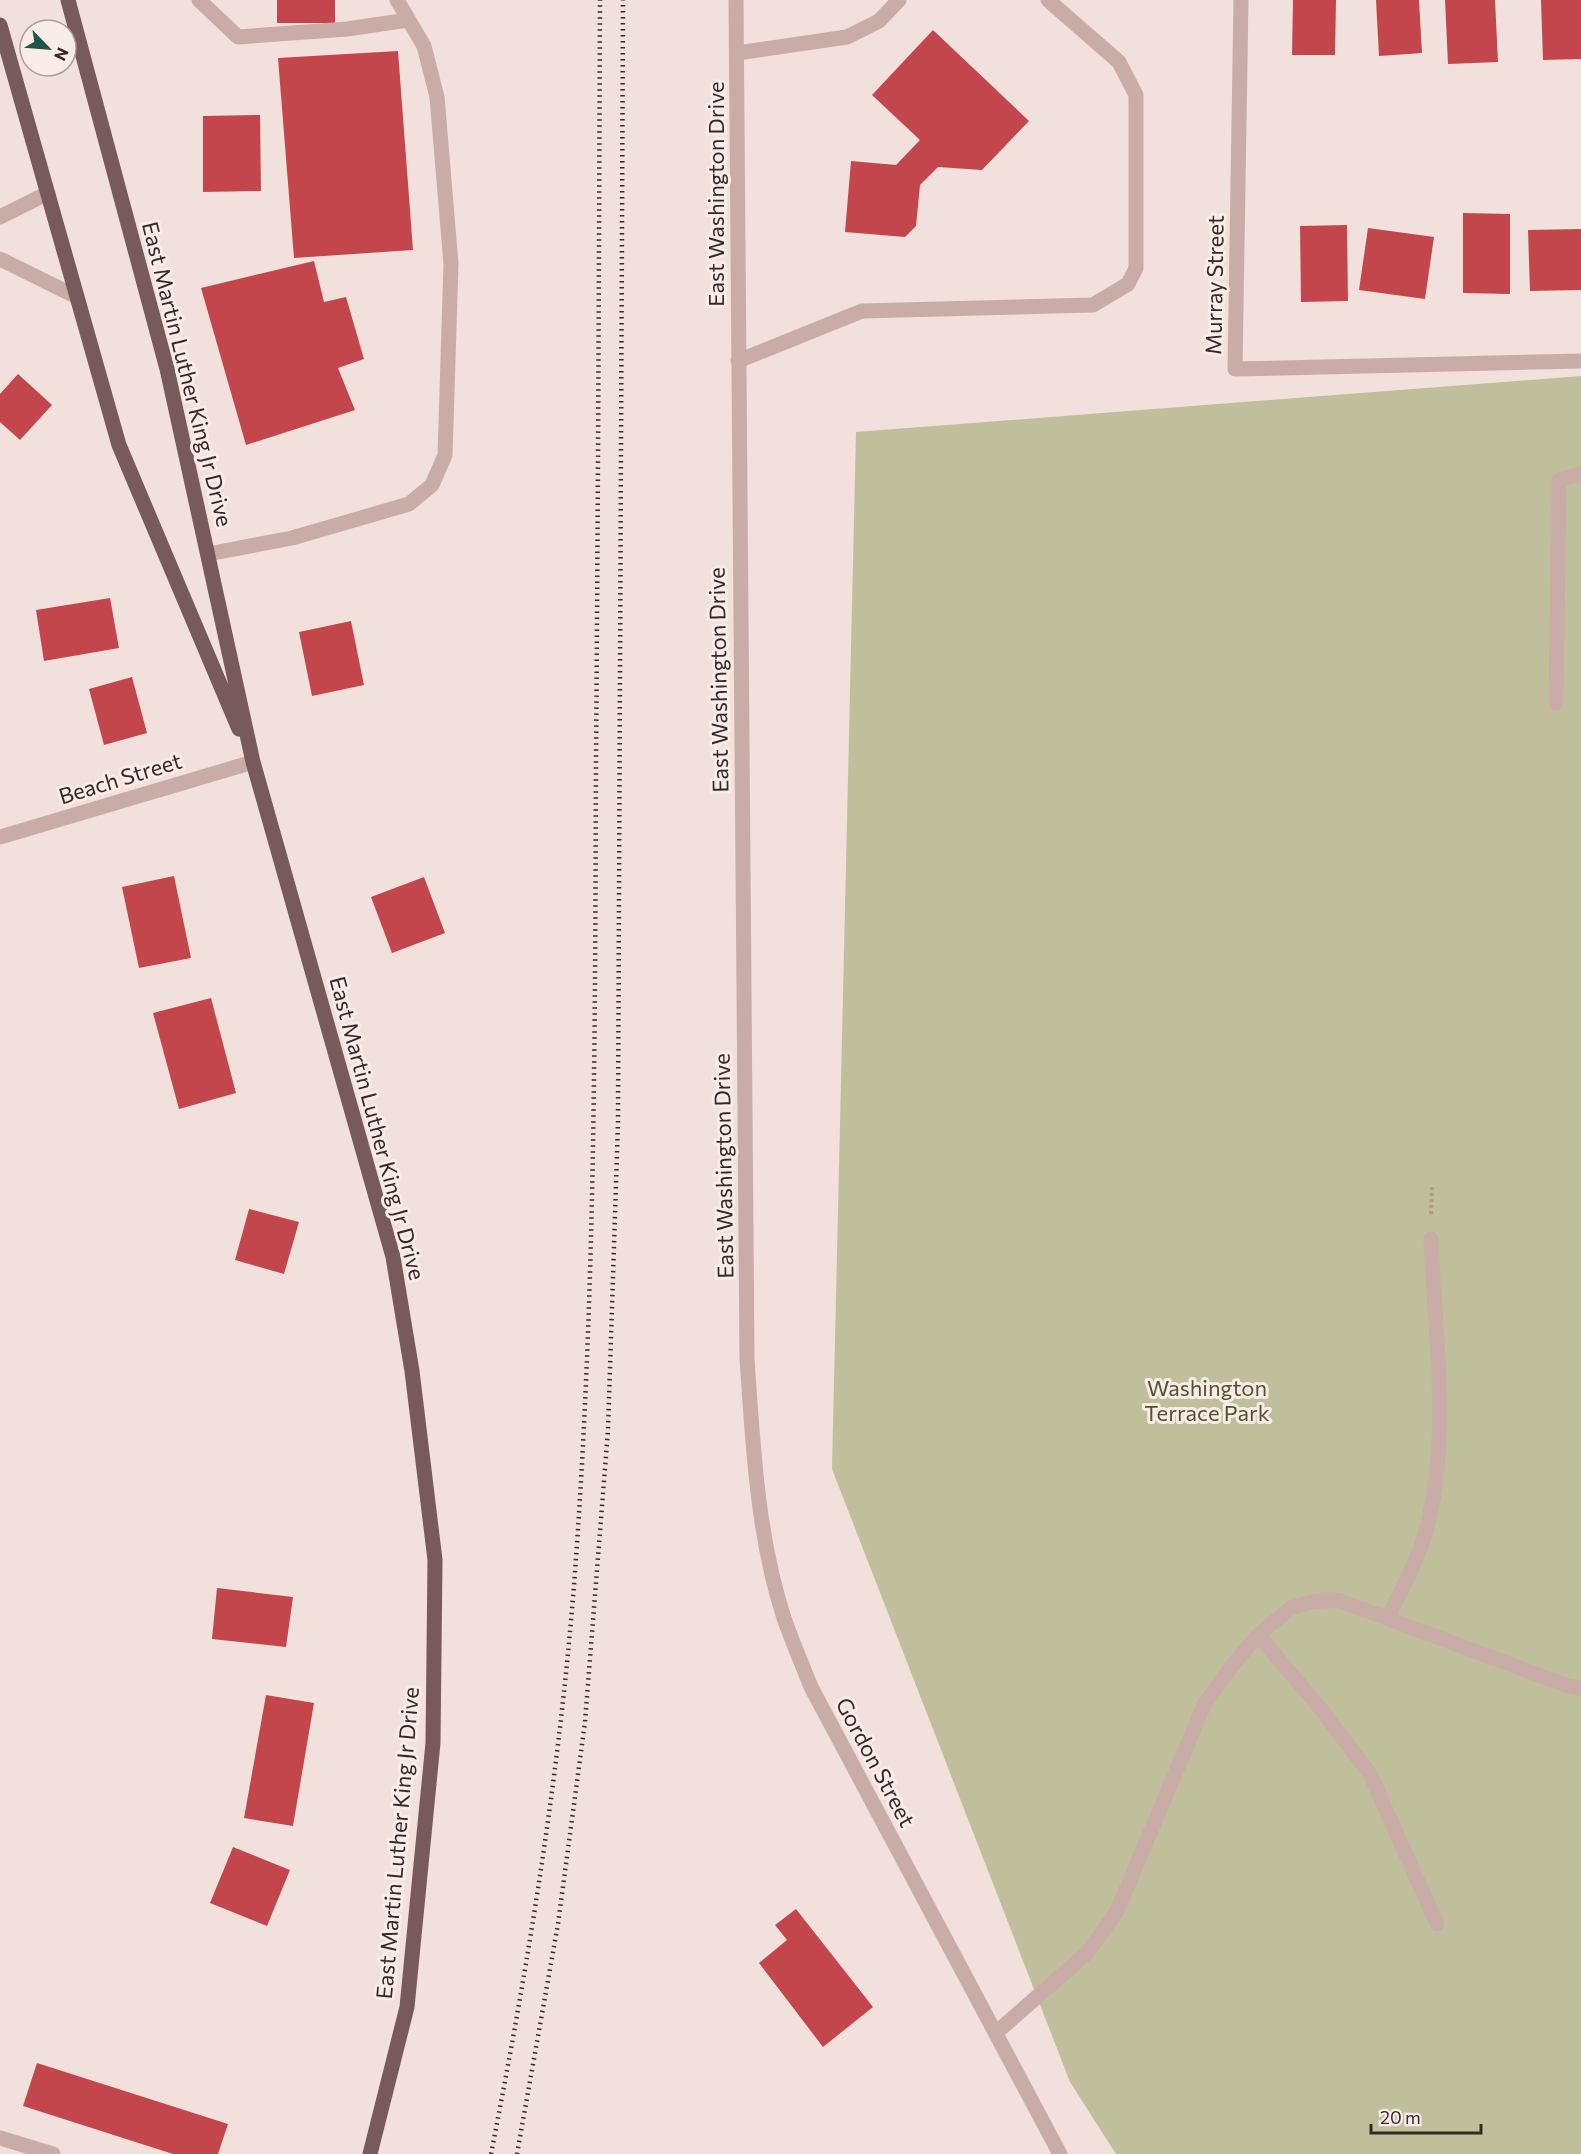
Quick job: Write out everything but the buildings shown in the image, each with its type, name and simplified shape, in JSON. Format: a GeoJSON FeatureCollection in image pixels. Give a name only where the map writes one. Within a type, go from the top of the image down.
{"type":"FeatureCollection","features":[{"type":"Feature","properties":{"kind":"main road","name":"East Martin Luther King Jr Drive"},"geometry":{"type":"LineString","coordinates":[[68,0],[167,369],[254,762],[393,1257],[412,1371],[435,1560],[433,1743],[406,2007],[370,2154]]}},
{"type":"Feature","properties":{"kind":"main road","name":"East Martin Luther King Jr Drive"},"geometry":{"type":"LineString","coordinates":[[0,25],[119,445],[254,762]]}},
{"type":"Feature","properties":{"kind":"street"},"geometry":{"type":"LineString","coordinates":[[199,0],[238,37],[347,29],[408,20]]}},
{"type":"Feature","properties":{"kind":"street"},"geometry":{"type":"LineString","coordinates":[[208,554],[292,538],[409,504],[432,485],[445,455],[451,264],[437,97],[424,46],[397,0]]}},
{"type":"Feature","properties":{"kind":"street","name":"East Washington Drive"},"geometry":{"type":"LineString","coordinates":[[736,0],[747,1359]]}},
{"type":"Feature","properties":{"kind":"street"},"geometry":{"type":"LineString","coordinates":[[737,53],[847,37],[879,21],[899,0]]}},
{"type":"Feature","properties":{"kind":"street"},"geometry":{"type":"LineString","coordinates":[[738,361],[862,311],[1093,305],[1128,284],[1136,268],[1136,95],[1119,62],[1048,0]]}},
{"type":"Feature","properties":{"kind":"street","name":"Murray Street"},"geometry":{"type":"LineString","coordinates":[[1241,0],[1235,369],[1581,361]]}},
{"type":"Feature","properties":{"kind":"street"},"geometry":{"type":"LineString","coordinates":[[0,217],[48,193]]}},
{"type":"Feature","properties":{"kind":"street"},"geometry":{"type":"LineString","coordinates":[[0,259],[75,296]]}},
{"type":"Feature","properties":{"kind":"street"},"geometry":{"type":"LineString","coordinates":[[1556,703],[1559,480],[1581,474]]}},
{"type":"Feature","properties":{"kind":"street","name":"Beach Street"},"geometry":{"type":"LineString","coordinates":[[0,837],[254,762]]}},
{"type":"Feature","properties":{"kind":"street"},"geometry":{"type":"LineString","coordinates":[[1388,1618],[1424,1538],[1432,1507],[1437,1463],[1439,1413],[1431,1239]]}},
{"type":"Feature","properties":{"kind":"street","name":"Gordon Street"},"geometry":{"type":"LineString","coordinates":[[747,1359],[754,1461],[770,1562],[784,1617],[811,1687],[997,2032],[1060,2154]]}},
{"type":"Feature","properties":{"kind":"street"},"geometry":{"type":"LineString","coordinates":[[997,2032],[1087,1953],[1117,1911],[1205,1704],[1258,1635],[1291,1608],[1312,1602],[1338,1600],[1568,1686],[1581,1688]]}},
{"type":"Feature","properties":{"kind":"street"},"geometry":{"type":"LineString","coordinates":[[1258,1635],[1317,1704],[1370,1774],[1437,1924]]}},
{"type":"Feature","properties":{"kind":"street"},"geometry":{"type":"LineString","coordinates":[[0,2138],[53,2154]]}},
{"type":"Feature","properties":{"kind":"green space","name":"Washington Terrace Park"},"geometry":{"type":"Polygon","coordinates":[[[1581,376],[1581,2154],[1116,2154],[1070,2082],[832,1469],[856,432],[1581,376]]]}},
{"type":"Feature","properties":{"kind":"railway"},"geometry":{"type":"LineString","coordinates":[[491,2154],[530,1942],[551,1799],[568,1657],[581,1482],[593,1172],[600,0]]}},
{"type":"Feature","properties":{"kind":"railway"},"geometry":{"type":"LineString","coordinates":[[517,2154],[558,1924],[585,1722],[608,1430],[618,1123],[623,0]]}}]}
